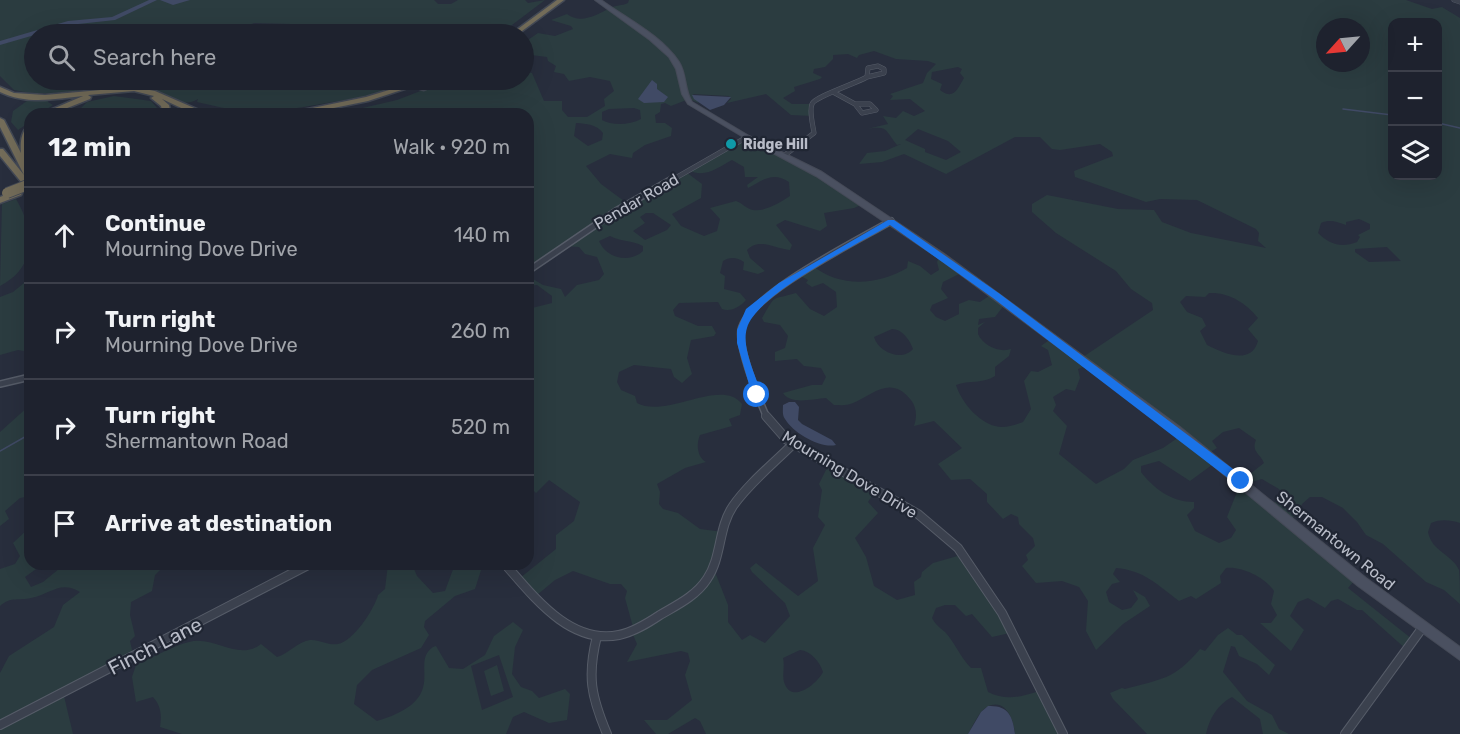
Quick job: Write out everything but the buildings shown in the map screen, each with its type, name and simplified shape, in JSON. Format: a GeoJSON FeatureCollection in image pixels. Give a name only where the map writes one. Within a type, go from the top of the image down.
{"type":"FeatureCollection","features":[{"type":"Feature","properties":{"kind":"highway"},"geometry":{"type":"LineString","coordinates":[[520,24],[552,0]]}},
{"type":"Feature","properties":{"kind":"highway"},"geometry":{"type":"LineString","coordinates":[[528,24],[561,0]]}},
{"type":"Feature","properties":{"kind":"highway"},"geometry":{"type":"LineString","coordinates":[[0,89],[13,95],[33,97],[141,90],[188,108]]}},
{"type":"Feature","properties":{"kind":"highway"},"geometry":{"type":"LineString","coordinates":[[329,108],[396,90]]}},
{"type":"Feature","properties":{"kind":"highway"},"geometry":{"type":"LineString","coordinates":[[333,108],[387,98],[411,90]]}},
{"type":"Feature","properties":{"kind":"highway"},"geometry":{"type":"LineString","coordinates":[[60,108],[84,98],[123,92],[142,93],[157,99],[166,108]]}},
{"type":"Feature","properties":{"kind":"highway"},"geometry":{"type":"LineString","coordinates":[[0,120],[24,167]]}},
{"type":"Feature","properties":{"kind":"highway"},"geometry":{"type":"LineString","coordinates":[[0,152],[24,180]]}},
{"type":"Feature","properties":{"kind":"highway"},"geometry":{"type":"LineString","coordinates":[[0,157],[10,162]]}},
{"type":"Feature","properties":{"kind":"highway"},"geometry":{"type":"LineString","coordinates":[[4,196],[24,189]]}},
{"type":"Feature","properties":{"kind":"street","name":"Shermantown Road"},"geometry":{"type":"LineString","coordinates":[[598,0],[674,60],[679,66],[685,97],[690,103],[747,137],[785,154],[891,221],[987,289],[1177,430],[1336,561],[1460,654]]}},
{"type":"Feature","properties":{"kind":"street"},"geometry":{"type":"LineString","coordinates":[[1454,0],[1460,2]]}},
{"type":"Feature","properties":{"kind":"street"},"geometry":{"type":"LineString","coordinates":[[785,154],[804,143],[814,132],[813,102],[822,95],[867,77]]}},
{"type":"Feature","properties":{"kind":"street"},"geometry":{"type":"LineString","coordinates":[[833,92],[855,104]]}},
{"type":"Feature","properties":{"kind":"street","name":"Pendar Road"},"geometry":{"type":"LineString","coordinates":[[534,267],[616,211],[747,137]]}},
{"type":"Feature","properties":{"kind":"street","name":"Mourning Dove Drive"},"geometry":{"type":"LineString","coordinates":[[891,221],[782,285],[756,304],[743,322],[742,343],[760,403],[776,430],[793,444],[918,514],[953,543],[975,571],[1002,613],[1063,734]]}},
{"type":"Feature","properties":{"kind":"street"},"geometry":{"type":"LineString","coordinates":[[0,384],[24,378]]}},
{"type":"Feature","properties":{"kind":"street"},"geometry":{"type":"LineString","coordinates":[[511,570],[573,629],[597,636],[618,636],[643,626],[691,596],[712,572],[720,536],[731,509],[793,444]]}},
{"type":"Feature","properties":{"kind":"street","name":"Finch Lane"},"geometry":{"type":"LineString","coordinates":[[0,725],[298,570]]}},
{"type":"Feature","properties":{"kind":"street"},"geometry":{"type":"LineString","coordinates":[[1345,734],[1424,627]]}},
{"type":"Feature","properties":{"kind":"street"},"geometry":{"type":"LineString","coordinates":[[597,636],[589,667],[591,697],[607,734]]}},
{"type":"Feature","properties":{"kind":"shaded area"},"geometry":{"type":"Polygon","coordinates":[[[0,0],[434,0],[438,4],[451,4],[458,0],[525,0],[528,3],[545,0],[513,24],[24,24],[24,90],[86,90],[30,93],[14,90],[0,76],[0,0]]]}},
{"type":"Feature","properties":{"kind":"shaded area"},"geometry":{"type":"Polygon","coordinates":[[[629,0],[1406,0],[1432,9],[1442,7],[1460,18],[1460,523],[1446,520],[1431,523],[1428,532],[1430,539],[1438,549],[1452,560],[1459,570],[1460,604],[1444,590],[1426,582],[1383,544],[1366,535],[1343,508],[1322,497],[1310,497],[1302,504],[1298,514],[1288,521],[1356,579],[1348,588],[1412,639],[1406,649],[1362,610],[1357,610],[1338,599],[1331,601],[1325,608],[1308,598],[1298,602],[1290,616],[1304,630],[1291,651],[1260,623],[1271,623],[1277,615],[1271,604],[1274,591],[1265,581],[1252,574],[1239,569],[1226,568],[1220,576],[1221,583],[1196,599],[1191,596],[1179,601],[1142,575],[1116,568],[1113,574],[1120,582],[1112,584],[1106,592],[1109,602],[1122,610],[1131,608],[1138,599],[1133,590],[1145,597],[1150,606],[1123,624],[1096,650],[1086,631],[1088,601],[1079,587],[1062,581],[1036,583],[1022,566],[1028,560],[1026,555],[1035,546],[1033,538],[1019,524],[1018,517],[1011,514],[1003,519],[987,502],[987,494],[970,479],[951,480],[938,464],[962,448],[934,421],[914,426],[916,416],[914,406],[904,392],[889,387],[848,405],[834,405],[826,398],[796,400],[786,397],[783,393],[812,385],[822,385],[826,377],[821,368],[804,366],[797,359],[775,361],[775,352],[785,348],[788,336],[780,325],[764,322],[762,318],[774,299],[796,293],[810,309],[824,316],[837,307],[836,292],[823,283],[812,287],[806,283],[808,280],[799,275],[813,266],[835,278],[847,281],[872,281],[907,268],[908,261],[920,266],[931,275],[939,270],[937,262],[940,255],[963,272],[943,282],[941,289],[948,298],[932,305],[930,310],[936,317],[945,321],[959,314],[959,304],[969,300],[980,302],[992,294],[1005,304],[995,317],[979,319],[978,325],[985,322],[978,328],[978,334],[992,348],[1011,349],[1009,356],[995,367],[995,376],[986,380],[956,385],[966,404],[976,415],[988,423],[1002,427],[1023,422],[1031,409],[1024,381],[1031,371],[1038,372],[1052,365],[1048,350],[1041,346],[1052,338],[1080,359],[1153,310],[1152,303],[1131,289],[1116,271],[1056,233],[1032,212],[1032,204],[1047,195],[1118,209],[1154,210],[1162,222],[1191,233],[1266,248],[1258,241],[1259,233],[1256,229],[1197,200],[1160,199],[1146,202],[1075,177],[1074,171],[1113,156],[1112,152],[1100,144],[1060,150],[1052,149],[1040,137],[1015,137],[946,174],[904,154],[882,162],[859,164],[867,153],[885,151],[901,144],[897,145],[886,130],[867,129],[888,124],[883,116],[896,118],[903,111],[914,116],[925,111],[910,99],[890,100],[893,96],[890,94],[923,83],[927,73],[936,64],[928,61],[896,59],[874,51],[859,55],[857,58],[848,54],[833,55],[833,59],[825,67],[814,69],[813,73],[822,77],[820,79],[794,87],[795,91],[783,98],[792,104],[811,104],[812,116],[791,115],[766,94],[727,103],[731,99],[729,96],[693,94],[699,103],[689,99],[671,106],[661,104],[660,112],[655,115],[656,123],[665,123],[672,128],[671,136],[645,145],[633,153],[632,158],[610,154],[586,166],[601,184],[628,204],[686,172],[702,184],[701,198],[672,214],[681,226],[704,236],[717,231],[720,219],[710,208],[736,201],[751,209],[763,210],[790,196],[789,182],[778,177],[768,178],[748,188],[747,185],[758,177],[745,177],[744,167],[732,160],[706,173],[689,170],[749,136],[829,179],[863,204],[854,208],[824,213],[827,226],[820,231],[785,220],[776,225],[792,245],[790,250],[757,244],[747,250],[750,258],[765,271],[758,274],[743,270],[744,262],[739,259],[730,258],[723,261],[720,273],[725,276],[724,289],[740,293],[746,300],[738,307],[725,310],[718,302],[679,303],[673,310],[675,316],[698,326],[712,326],[716,333],[714,336],[691,340],[687,358],[692,374],[682,383],[674,377],[671,369],[634,365],[619,372],[617,382],[621,390],[635,396],[637,403],[649,407],[721,395],[733,397],[742,404],[740,415],[729,419],[732,426],[700,435],[698,450],[706,462],[685,468],[657,484],[660,492],[659,504],[663,509],[678,513],[700,529],[723,532],[715,572],[728,605],[728,622],[742,640],[750,635],[765,643],[790,616],[785,603],[752,572],[750,568],[756,563],[798,596],[818,581],[813,548],[825,525],[818,517],[822,490],[819,484],[828,466],[876,490],[868,502],[878,513],[855,538],[866,557],[874,586],[897,600],[915,595],[914,582],[921,577],[922,572],[933,563],[961,555],[1010,633],[992,637],[972,614],[966,616],[955,605],[936,608],[932,618],[971,668],[981,668],[988,692],[1014,697],[1039,691],[1063,734],[1015,734],[1008,712],[999,705],[994,705],[981,712],[968,734],[706,734],[700,721],[695,718],[668,734],[656,734],[644,720],[667,720],[692,700],[685,675],[690,661],[688,653],[681,651],[627,662],[637,644],[631,630],[633,627],[625,598],[627,591],[621,584],[610,584],[573,571],[555,580],[537,595],[520,578],[530,570],[534,570],[534,567],[556,549],[556,535],[574,521],[580,502],[549,480],[536,493],[534,491],[534,308],[552,303],[552,296],[537,285],[534,285],[534,280],[543,285],[561,289],[565,297],[577,285],[599,280],[604,274],[597,257],[585,254],[579,247],[564,246],[534,267],[534,108],[363,108],[397,100],[423,90],[534,90],[534,78],[544,101],[562,101],[562,110],[568,117],[587,117],[605,106],[604,99],[614,91],[610,81],[590,77],[569,81],[564,74],[554,72],[556,66],[548,61],[547,57],[534,55],[534,36],[538,33],[555,36],[573,29],[571,26],[551,20],[567,14],[578,19],[628,3],[629,0]],[[958,67],[932,72],[931,79],[942,84],[940,90],[952,94],[964,78],[960,73],[962,69],[958,67]],[[634,108],[609,109],[602,112],[602,120],[606,122],[621,124],[641,119],[640,110],[634,108]],[[576,123],[574,136],[588,146],[602,140],[603,133],[591,125],[576,123]],[[918,129],[905,140],[925,149],[925,152],[946,160],[961,152],[948,141],[918,129]],[[646,213],[640,217],[645,223],[633,231],[645,240],[667,230],[671,225],[653,213],[646,213]],[[1359,219],[1346,222],[1346,225],[1330,221],[1321,223],[1318,233],[1332,243],[1346,245],[1357,242],[1360,237],[1358,235],[1370,229],[1370,224],[1359,219]],[[610,236],[599,241],[607,252],[618,257],[631,257],[643,251],[643,246],[610,236]],[[1387,247],[1355,249],[1355,252],[1369,262],[1401,261],[1387,247]],[[1209,293],[1205,297],[1186,296],[1180,302],[1187,312],[1202,318],[1206,326],[1200,331],[1207,345],[1236,355],[1249,353],[1254,349],[1258,341],[1248,329],[1258,318],[1242,303],[1223,294],[1209,293]],[[896,329],[874,337],[880,347],[891,354],[903,355],[913,349],[905,336],[896,329]],[[1088,365],[1078,369],[1080,378],[1075,391],[1066,389],[1053,397],[1056,405],[1053,411],[1067,426],[1059,454],[1096,484],[1124,469],[1133,460],[1163,448],[1182,435],[1088,365]],[[1239,428],[1223,432],[1212,441],[1217,448],[1207,454],[1216,462],[1190,481],[1159,461],[1141,466],[1141,472],[1164,493],[1178,500],[1194,502],[1194,508],[1187,515],[1195,531],[1219,543],[1231,538],[1236,530],[1227,517],[1237,492],[1246,486],[1270,506],[1283,496],[1279,489],[1262,479],[1245,484],[1241,481],[1264,463],[1255,450],[1256,440],[1239,428]],[[800,650],[783,658],[784,682],[787,689],[792,692],[810,687],[823,672],[820,664],[808,652],[800,650]]]}},
{"type":"Feature","properties":{"kind":"shaded area"},"geometry":{"type":"Polygon","coordinates":[[[149,90],[388,90],[370,96],[297,108],[224,108],[197,102],[198,99],[184,103],[149,90]]]}},
{"type":"Feature","properties":{"kind":"shaded area"},"geometry":{"type":"Polygon","coordinates":[[[114,96],[151,101],[157,108],[81,108],[87,102],[114,96]]]}},
{"type":"Feature","properties":{"kind":"shaded area"},"geometry":{"type":"Polygon","coordinates":[[[48,97],[48,102],[53,105],[48,108],[24,108],[24,126],[18,130],[11,122],[13,111],[31,98],[48,97]]]}},
{"type":"Feature","properties":{"kind":"shaded area"},"geometry":{"type":"Polygon","coordinates":[[[16,199],[24,216],[24,263],[12,278],[0,286],[2,204],[16,199]]]}},
{"type":"Feature","properties":{"kind":"shaded area"},"geometry":{"type":"Polygon","coordinates":[[[24,283],[24,351],[18,350],[0,355],[0,297],[13,292],[24,283]]]}},
{"type":"Feature","properties":{"kind":"shaded area"},"geometry":{"type":"Polygon","coordinates":[[[24,410],[24,497],[5,511],[9,519],[0,526],[0,432],[24,410]]]}},
{"type":"Feature","properties":{"kind":"shaded area"},"geometry":{"type":"Polygon","coordinates":[[[24,533],[24,570],[35,570],[25,577],[31,587],[43,582],[58,570],[160,570],[155,575],[152,591],[131,602],[130,615],[135,636],[130,641],[133,654],[63,692],[73,734],[0,734],[0,673],[9,656],[54,627],[63,605],[80,592],[67,587],[61,588],[31,598],[8,601],[0,606],[0,569],[15,564],[20,556],[13,543],[24,533]]]}},
{"type":"Feature","properties":{"kind":"shaded area"},"geometry":{"type":"Polygon","coordinates":[[[387,570],[414,570],[417,576],[433,593],[445,591],[453,570],[481,570],[475,589],[455,596],[425,621],[424,627],[429,635],[421,648],[372,670],[357,685],[354,704],[377,721],[400,712],[414,702],[422,692],[424,662],[433,647],[436,646],[449,668],[463,669],[485,655],[494,636],[513,622],[523,630],[515,647],[512,674],[521,687],[532,691],[539,698],[565,689],[570,694],[567,720],[549,723],[524,712],[513,717],[506,734],[182,734],[160,727],[160,711],[153,697],[136,702],[132,677],[136,665],[162,652],[198,641],[244,650],[261,644],[277,657],[310,640],[338,644],[344,642],[356,631],[368,616],[378,595],[385,589],[387,570]],[[499,655],[471,666],[482,710],[513,697],[499,655]]]}},
{"type":"Feature","properties":{"kind":"shaded area"},"geometry":{"type":"Polygon","coordinates":[[[1228,628],[1237,635],[1242,635],[1275,665],[1269,675],[1257,664],[1239,656],[1235,647],[1231,646],[1223,672],[1247,701],[1272,715],[1279,729],[1289,734],[1263,734],[1260,719],[1232,697],[1215,713],[1206,734],[1147,734],[1113,699],[1110,693],[1158,680],[1174,673],[1200,649],[1205,651],[1218,635],[1228,628]]]}},
{"type":"Feature","properties":{"kind":"shaded area"},"geometry":{"type":"Polygon","coordinates":[[[497,665],[504,691],[491,696],[484,671],[497,665]]]}},
{"type":"Feature","properties":{"kind":"water"},"geometry":{"type":"Polygon","coordinates":[[[652,80],[657,84],[657,89],[668,97],[664,102],[644,103],[638,99],[652,80]]]}},
{"type":"Feature","properties":{"kind":"water"},"geometry":{"type":"Polygon","coordinates":[[[692,95],[731,97],[724,105],[710,110],[692,95]]]}},
{"type":"Feature","properties":{"kind":"water"},"geometry":{"type":"Polygon","coordinates":[[[795,402],[799,407],[798,420],[802,424],[832,440],[836,445],[823,445],[794,430],[783,414],[783,405],[795,402]]]}},
{"type":"Feature","properties":{"kind":"water"},"geometry":{"type":"Polygon","coordinates":[[[988,706],[1000,707],[1008,713],[1013,722],[1015,734],[968,734],[981,712],[988,706]]]}},
{"type":"Feature","properties":{"kind":"waterway"},"geometry":{"type":"LineString","coordinates":[[65,24],[113,19],[154,0]]}},
{"type":"Feature","properties":{"kind":"waterway"},"geometry":{"type":"LineString","coordinates":[[163,0],[173,3],[187,0]]}},
{"type":"Feature","properties":{"kind":"waterway"},"geometry":{"type":"LineString","coordinates":[[0,43],[24,36]]}},
{"type":"Feature","properties":{"kind":"waterway"},"geometry":{"type":"LineString","coordinates":[[1343,109],[1388,115]]}},
{"type":"Feature","properties":{"kind":"waterway"},"geometry":{"type":"LineString","coordinates":[[1442,124],[1460,128]]}},
{"type":"Feature","properties":{"kind":"waterway"},"geometry":{"type":"LineString","coordinates":[[0,451],[24,437]]}},
{"type":"Feature","properties":{"kind":"place","name":"Ridge Hill"},"geometry":{"type":"Point","coordinates":[731,144]}},
{"type":"Feature","properties":{"kind":"route"},"geometry":{"type":"LineString","coordinates":[[757,395],[742,343],[741,330],[749,311],[782,285],[831,254],[891,221],[1177,430],[1241,481]]}}]}
